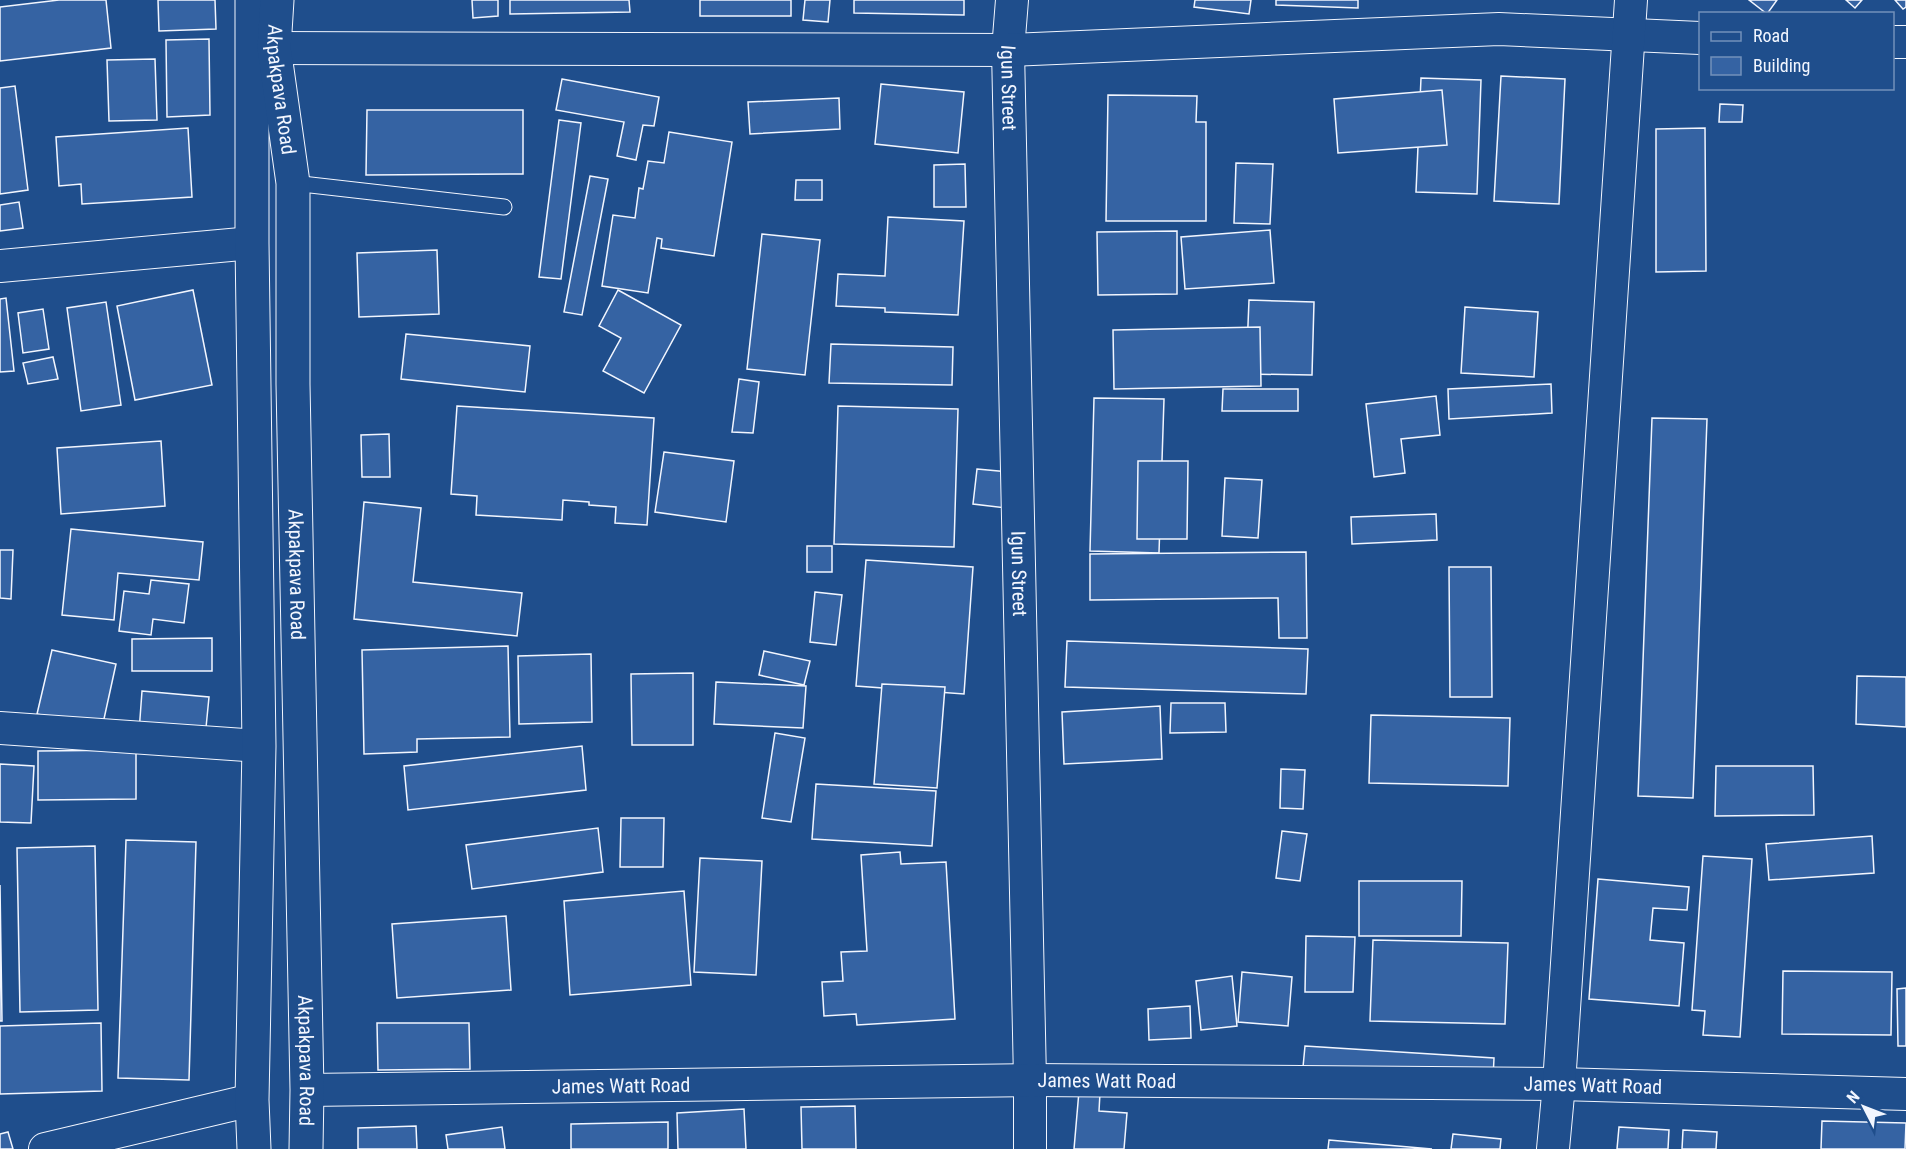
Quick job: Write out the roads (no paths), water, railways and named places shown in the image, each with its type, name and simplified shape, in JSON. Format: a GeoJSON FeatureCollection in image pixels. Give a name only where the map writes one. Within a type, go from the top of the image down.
{"type":"FeatureCollection","features":[{"type":"Feature","properties":{"kind":"highway","name":"Akpakpava Road"},"geometry":{"type":"LineString","coordinates":[[252,0],[252,243],[259,746],[252,1100],[254,1149]]}},
{"type":"Feature","properties":{"kind":"highway","name":"Akpakpava Road"},"geometry":{"type":"LineString","coordinates":[[277,0],[274,48],[293,183],[293,396],[307,1089],[306,1149]]}},
{"type":"Feature","properties":{"kind":"street","name":"Igun Street"},"geometry":{"type":"LineString","coordinates":[[1012,0],[1008,50],[1030,1149]]}},
{"type":"Feature","properties":{"kind":"street"},"geometry":{"type":"LineString","coordinates":[[1552,1149],[1559,1084],[1630,0]]}},
{"type":"Feature","properties":{"kind":"street"},"geometry":{"type":"LineString","coordinates":[[274,48],[1008,50],[1499,29],[1699,38]]}},
{"type":"Feature","properties":{"kind":"street"},"geometry":{"type":"LineString","coordinates":[[0,266],[252,243]]}},
{"type":"Feature","properties":{"kind":"street"},"geometry":{"type":"LineString","coordinates":[[0,728],[259,746]]}},
{"type":"Feature","properties":{"kind":"street","name":"James Watt Road"},"geometry":{"type":"LineString","coordinates":[[307,1089],[1030,1080],[1559,1084],[1906,1094]]}},
{"type":"Feature","properties":{"kind":"street"},"geometry":{"type":"LineString","coordinates":[[45,1149],[252,1100]]}},
{"type":"Feature","properties":{"kind":"lane"},"geometry":{"type":"LineString","coordinates":[[293,183],[504,207]]}}]}
